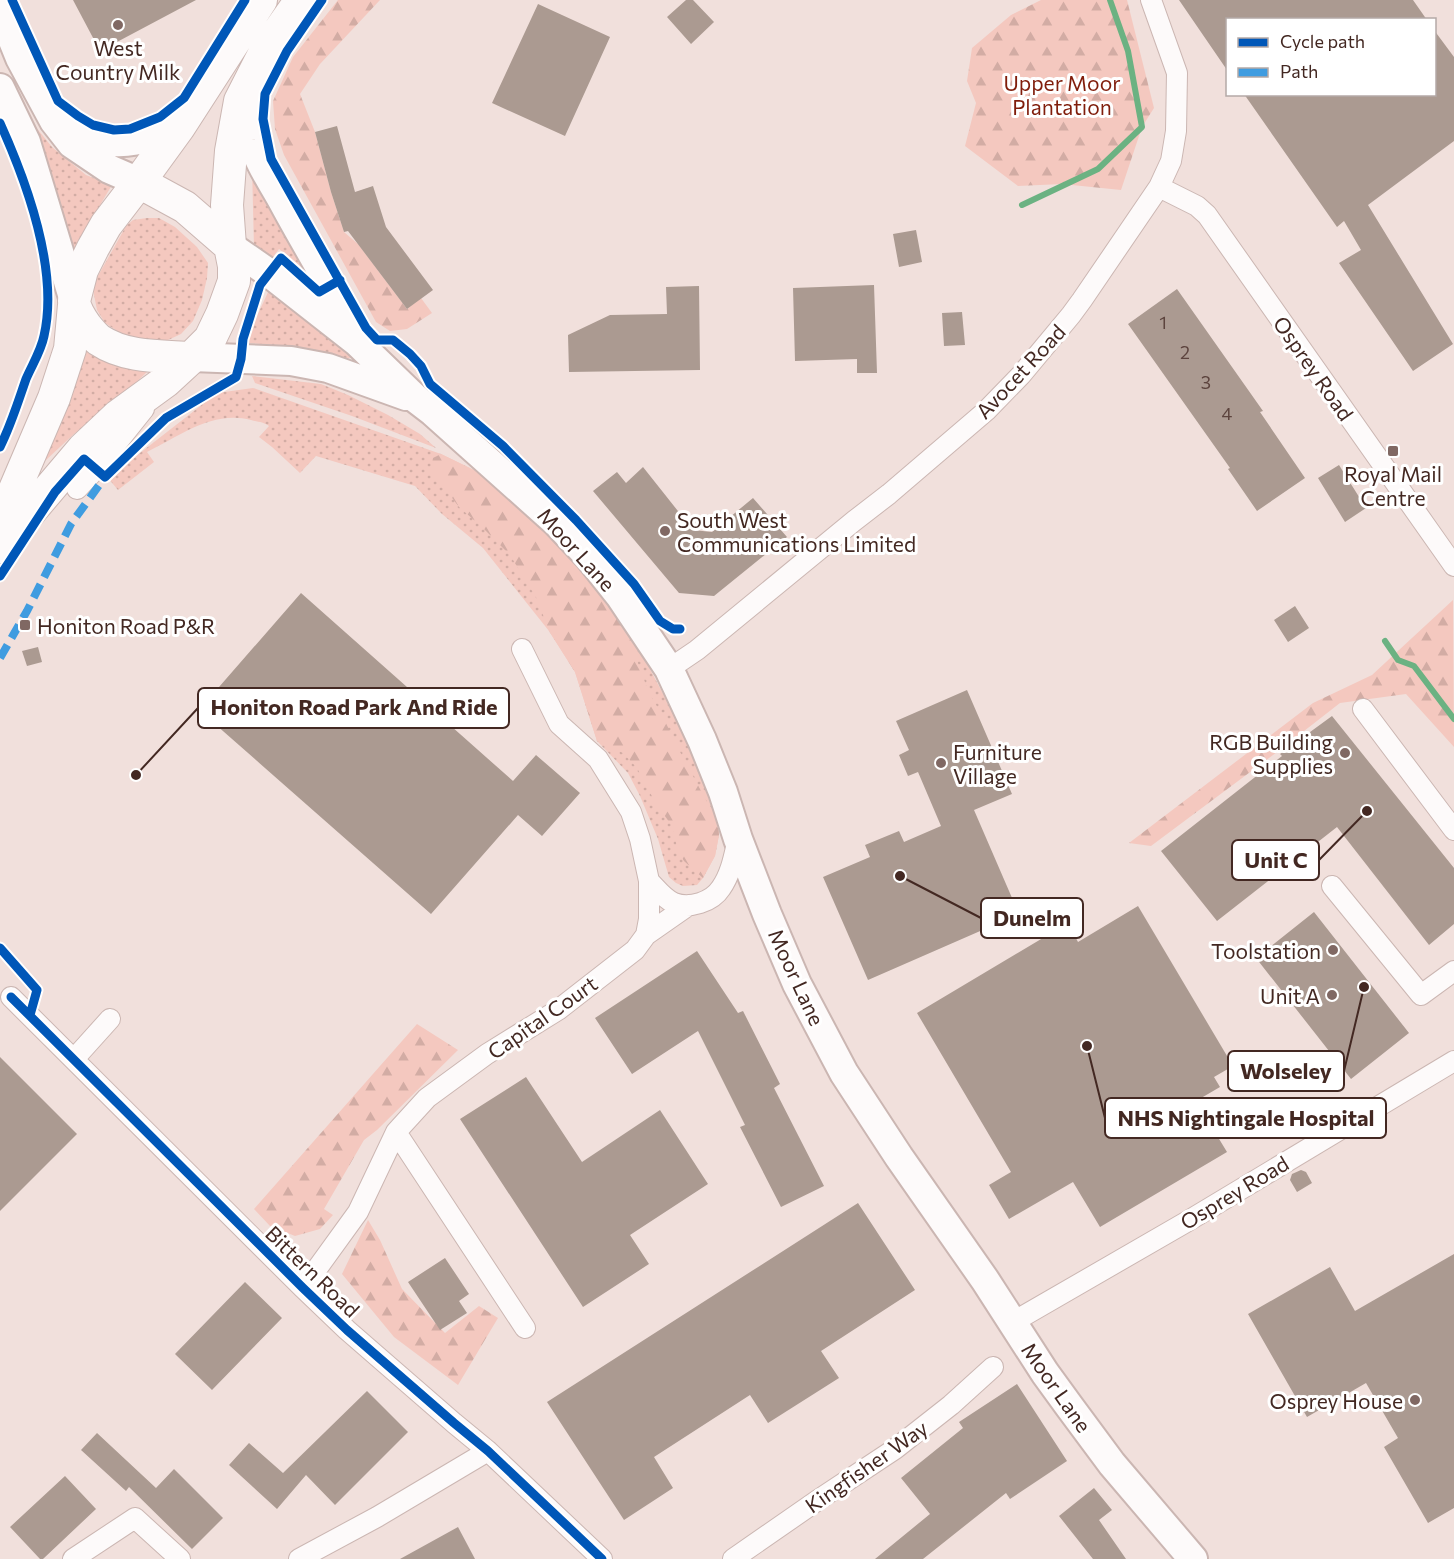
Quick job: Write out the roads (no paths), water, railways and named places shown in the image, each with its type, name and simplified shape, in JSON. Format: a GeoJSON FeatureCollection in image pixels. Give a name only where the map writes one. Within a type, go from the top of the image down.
{"type":"FeatureCollection","features":[{"type":"Feature","properties":{"kind":"main road"},"geometry":{"type":"LineString","coordinates":[[0,524],[54,398],[70,349],[74,303],[82,270],[106,225],[178,127],[261,0]]}},
{"type":"Feature","properties":{"kind":"main road"},"geometry":{"type":"LineString","coordinates":[[0,547],[82,449],[118,416],[166,381],[210,339],[234,281],[228,194],[231,151],[240,101],[267,48],[301,0]]}},
{"type":"Feature","properties":{"kind":"main road"},"geometry":{"type":"LineString","coordinates":[[0,9],[21,58],[54,121],[72,144],[109,168],[184,207],[230,246]]}},
{"type":"Feature","properties":{"kind":"main road"},"geometry":{"type":"LineString","coordinates":[[267,48],[252,110],[252,138],[260,162],[345,313],[357,342]]}},
{"type":"Feature","properties":{"kind":"main road"},"geometry":{"type":"LineString","coordinates":[[0,88],[26,142],[74,303],[83,322],[98,339],[115,348],[140,356],[191,357]]}},
{"type":"Feature","properties":{"kind":"main road"},"geometry":{"type":"LineString","coordinates":[[54,121],[95,139],[125,143],[143,140],[178,127]]}},
{"type":"Feature","properties":{"kind":"main road","name":"Moor Lane"},"geometry":{"type":"LineString","coordinates":[[230,246],[269,273],[357,342],[416,399],[556,522],[620,596],[669,669],[702,740],[767,914],[797,984],[844,1073],[1046,1373],[1106,1455],[1193,1559]]}},
{"type":"Feature","properties":{"kind":"main road","name":"Moor Lane"},"geometry":{"type":"LineString","coordinates":[[191,357],[291,361],[328,368],[416,399]]}},
{"type":"Feature","properties":{"kind":"street","name":"Avocet Road"},"geometry":{"type":"LineString","coordinates":[[669,669],[697,650],[888,494],[1005,393],[1071,315],[1159,187],[1171,161],[1176,131],[1177,74],[1151,0]]}},
{"type":"Feature","properties":{"kind":"street","name":"Osprey Road"},"geometry":{"type":"LineString","coordinates":[[1159,187],[1190,202],[1208,215],[1454,566]]}},
{"type":"Feature","properties":{"kind":"street"},"geometry":{"type":"LineString","coordinates":[[77,489],[96,469],[166,381]]}},
{"type":"Feature","properties":{"kind":"street"},"geometry":{"type":"LineString","coordinates":[[522,649],[559,724],[598,759],[631,812],[640,839],[649,881],[649,919],[646,935]]}},
{"type":"Feature","properties":{"kind":"street"},"geometry":{"type":"LineString","coordinates":[[1363,709],[1454,830]]}},
{"type":"Feature","properties":{"kind":"street","name":"Capital Court"},"geometry":{"type":"LineString","coordinates":[[303,1288],[358,1212],[396,1132],[427,1098],[487,1054],[558,1010],[635,950],[646,935],[689,905],[706,901],[721,889],[733,862],[738,839]]}},
{"type":"Feature","properties":{"kind":"street"},"geometry":{"type":"LineString","coordinates":[[649,881],[675,903],[689,905]]}},
{"type":"Feature","properties":{"kind":"street"},"geometry":{"type":"LineString","coordinates":[[1332,886],[1421,995],[1454,971]]}},
{"type":"Feature","properties":{"kind":"street","name":"Bittern Road"},"geometry":{"type":"LineString","coordinates":[[11,997],[303,1288],[374,1353],[488,1451],[602,1559]]}},
{"type":"Feature","properties":{"kind":"street"},"geometry":{"type":"LineString","coordinates":[[74,1059],[110,1019]]}},
{"type":"Feature","properties":{"kind":"street","name":"Osprey Road"},"geometry":{"type":"LineString","coordinates":[[1013,1322],[1188,1221],[1454,1061]]}},
{"type":"Feature","properties":{"kind":"street"},"geometry":{"type":"LineString","coordinates":[[396,1132],[525,1328]]}},
{"type":"Feature","properties":{"kind":"street","name":"Kingfisher Way"},"geometry":{"type":"LineString","coordinates":[[734,1559],[895,1449],[958,1399],[993,1367]]}},
{"type":"Feature","properties":{"kind":"street"},"geometry":{"type":"LineString","coordinates":[[299,1559],[488,1451]]}},
{"type":"Feature","properties":{"kind":"street"},"geometry":{"type":"LineString","coordinates":[[73,1559],[135,1518],[180,1559]]}},
{"type":"Feature","properties":{"kind":"waterway"},"geometry":{"type":"LineString","coordinates":[[1022,205],[1098,169],[1142,127],[1128,51],[1110,0]]}},
{"type":"Feature","properties":{"kind":"waterway"},"geometry":{"type":"LineString","coordinates":[[1385,641],[1398,660],[1414,666],[1454,719]]}},
{"type":"Feature","properties":{"kind":"place","name":"West Country Milk"},"geometry":{"type":"Point","coordinates":[118,25]}},
{"type":"Feature","properties":{"kind":"place","name":"Royal Mail Centre"},"geometry":{"type":"Point","coordinates":[1393,451]}},
{"type":"Feature","properties":{"kind":"place","name":"South West Communications Limited"},"geometry":{"type":"Point","coordinates":[665,531]}},
{"type":"Feature","properties":{"kind":"place","name":"Honiton Road P&R"},"geometry":{"type":"Point","coordinates":[25,625]}},
{"type":"Feature","properties":{"kind":"place","name":"RGB Building Supplies"},"geometry":{"type":"Point","coordinates":[1345,753]}},
{"type":"Feature","properties":{"kind":"place","name":"Furniture Village"},"geometry":{"type":"Point","coordinates":[941,763]}},
{"type":"Feature","properties":{"kind":"place","name":"Honiton Road Park And Ride"},"geometry":{"type":"Point","coordinates":[136,775]}},
{"type":"Feature","properties":{"kind":"place","name":"Unit C"},"geometry":{"type":"Point","coordinates":[1367,811]}},
{"type":"Feature","properties":{"kind":"place","name":"Dunelm"},"geometry":{"type":"Point","coordinates":[900,876]}},
{"type":"Feature","properties":{"kind":"place","name":"Toolstation"},"geometry":{"type":"Point","coordinates":[1333,950]}},
{"type":"Feature","properties":{"kind":"place","name":"Wolseley"},"geometry":{"type":"Point","coordinates":[1364,987]}},
{"type":"Feature","properties":{"kind":"place","name":"Unit A"},"geometry":{"type":"Point","coordinates":[1332,995]}},
{"type":"Feature","properties":{"kind":"place","name":"NHS Nightingale Hospital"},"geometry":{"type":"Point","coordinates":[1087,1046]}},
{"type":"Feature","properties":{"kind":"place","name":"Osprey House"},"geometry":{"type":"Point","coordinates":[1415,1400]}},
{"type":"Feature","properties":{"kind":"park label","name":"Upper Moor Plantation"},"geometry":{"type":"Point","coordinates":[1062,94]}}]}
